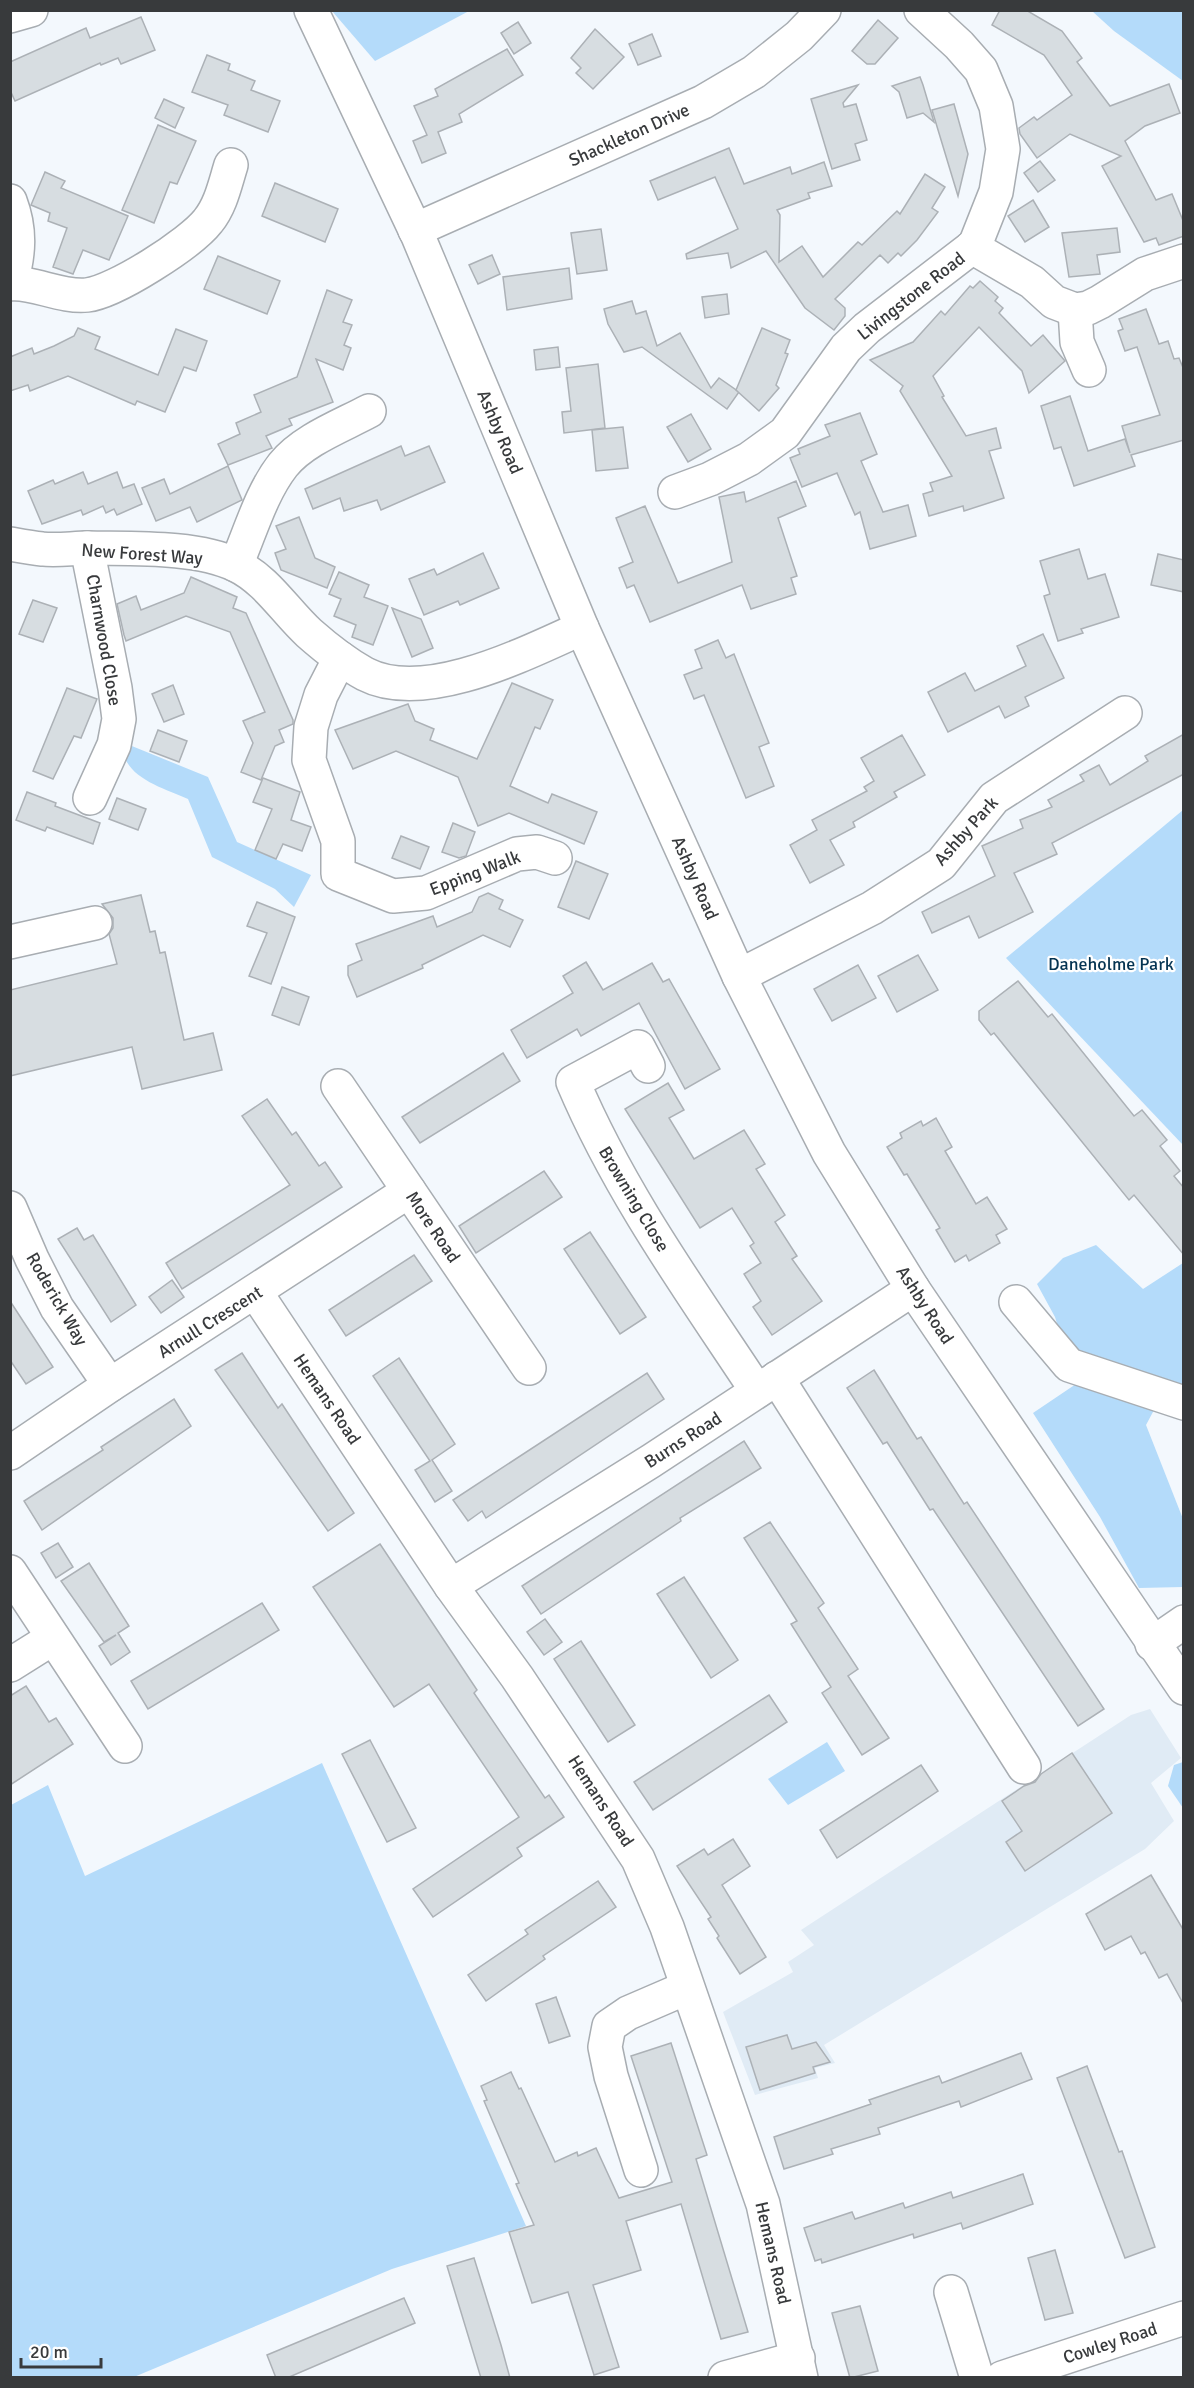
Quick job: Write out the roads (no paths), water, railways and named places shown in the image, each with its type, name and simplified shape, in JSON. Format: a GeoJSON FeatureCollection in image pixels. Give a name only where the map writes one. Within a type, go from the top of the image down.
{"type":"FeatureCollection","features":[{"type":"Feature","properties":{"kind":"street"},"geometry":{"type":"LineString","coordinates":[[10,16],[31,10]]}},
{"type":"Feature","properties":{"kind":"street","name":"Ashby Road"},"geometry":{"type":"LineString","coordinates":[[311,10],[415,230],[582,628],[739,976],[830,1153],[913,1289],[1184,1688]]}},
{"type":"Feature","properties":{"kind":"street","name":"Shackleton Drive"},"geometry":{"type":"LineString","coordinates":[[415,230],[704,102],[754,72],[799,36],[824,10]]}},
{"type":"Feature","properties":{"kind":"street","name":"Livingstone Road"},"geometry":{"type":"LineString","coordinates":[[675,492],[710,479],[749,459],[785,433],[846,348],[867,328],[972,248],[996,192],[1003,148],[996,106],[981,70],[959,45],[921,10]]}},
{"type":"Feature","properties":{"kind":"street"},"geometry":{"type":"LineString","coordinates":[[10,201],[18,226],[19,255],[11,283],[54,293],[88,295],[113,285],[174,250],[208,222],[218,205],[231,165]]}},
{"type":"Feature","properties":{"kind":"street"},"geometry":{"type":"LineString","coordinates":[[972,248],[1032,282],[1054,303],[1075,310],[1094,305],[1145,274],[1184,261]]}},
{"type":"Feature","properties":{"kind":"street"},"geometry":{"type":"LineString","coordinates":[[1075,310],[1077,342],[1089,370]]}},
{"type":"Feature","properties":{"kind":"street"},"geometry":{"type":"LineString","coordinates":[[236,565],[271,483],[284,464],[304,447],[369,411]]}},
{"type":"Feature","properties":{"kind":"street","name":"New Forest Way"},"geometry":{"type":"LineString","coordinates":[[10,544],[44,549],[87,548],[193,553],[236,565],[264,584],[309,633],[340,658],[366,675],[399,682],[453,678],[503,663],[582,628]]}},
{"type":"Feature","properties":{"kind":"street","name":"Charnwood Close"},"geometry":{"type":"LineString","coordinates":[[87,548],[119,719],[114,746],[90,798]]}},
{"type":"Feature","properties":{"kind":"street","name":"Epping Walk"},"geometry":{"type":"LineString","coordinates":[[340,658],[321,695],[311,728],[309,760],[338,841],[338,874],[393,896],[426,893],[517,854],[537,852],[555,858]]}},
{"type":"Feature","properties":{"kind":"street","name":"Ashby Park"},"geometry":{"type":"LineString","coordinates":[[739,976],[872,908],[941,864],[993,798],[1099,727],[1125,713]]}},
{"type":"Feature","properties":{"kind":"street"},"geometry":{"type":"LineString","coordinates":[[10,942],[95,923]]}},
{"type":"Feature","properties":{"kind":"street","name":"Browning Close"},"geometry":{"type":"LineString","coordinates":[[648,1066],[638,1047],[573,1082],[589,1121],[618,1174],[767,1385]]}},
{"type":"Feature","properties":{"kind":"street","name":"More Road"},"geometry":{"type":"LineString","coordinates":[[338,1086],[529,1368]]}},
{"type":"Feature","properties":{"kind":"street","name":"Arnull Crescent"},"geometry":{"type":"LineString","coordinates":[[10,1453],[110,1385],[256,1293],[409,1191]]}},
{"type":"Feature","properties":{"kind":"street","name":"Roderick Way"},"geometry":{"type":"LineString","coordinates":[[10,1208],[57,1308],[110,1385]]}},
{"type":"Feature","properties":{"kind":"street","name":"Burns Road"},"geometry":{"type":"LineString","coordinates":[[451,1586],[651,1461],[913,1289]]}},
{"type":"Feature","properties":{"kind":"street","name":"Hemans Road"},"geometry":{"type":"LineString","coordinates":[[256,1293],[451,1586],[517,1677],[618,1825],[638,1859],[667,1927],[763,2204],[799,2368]]}},
{"type":"Feature","properties":{"kind":"street"},"geometry":{"type":"LineString","coordinates":[[1016,1302],[1069,1365],[1184,1403]]}},
{"type":"Feature","properties":{"kind":"street"},"geometry":{"type":"LineString","coordinates":[[767,1385],[1024,1767]]}},
{"type":"Feature","properties":{"kind":"street"},"geometry":{"type":"LineString","coordinates":[[10,1572],[125,1746]]}},
{"type":"Feature","properties":{"kind":"street"},"geometry":{"type":"LineString","coordinates":[[1152,1644],[1184,1622]]}},
{"type":"Feature","properties":{"kind":"street"},"geometry":{"type":"LineString","coordinates":[[10,1665],[52,1638]]}},
{"type":"Feature","properties":{"kind":"street"},"geometry":{"type":"LineString","coordinates":[[641,2170],[611,2076],[605,2047],[609,2026],[628,2013],[687,1988]]}},
{"type":"Feature","properties":{"kind":"street"},"geometry":{"type":"LineString","coordinates":[[951,2292],[977,2378]]}},
{"type":"Feature","properties":{"kind":"street","name":"Cowley Road"},"geometry":{"type":"LineString","coordinates":[[1002,2378],[1184,2318]]}},
{"type":"Feature","properties":{"kind":"street"},"geometry":{"type":"LineString","coordinates":[[726,2378],[799,2368]]}},
{"type":"Feature","properties":{"kind":"park label","name":"Daneholme Park"},"geometry":{"type":"Point","coordinates":[1111,964]}}]}
